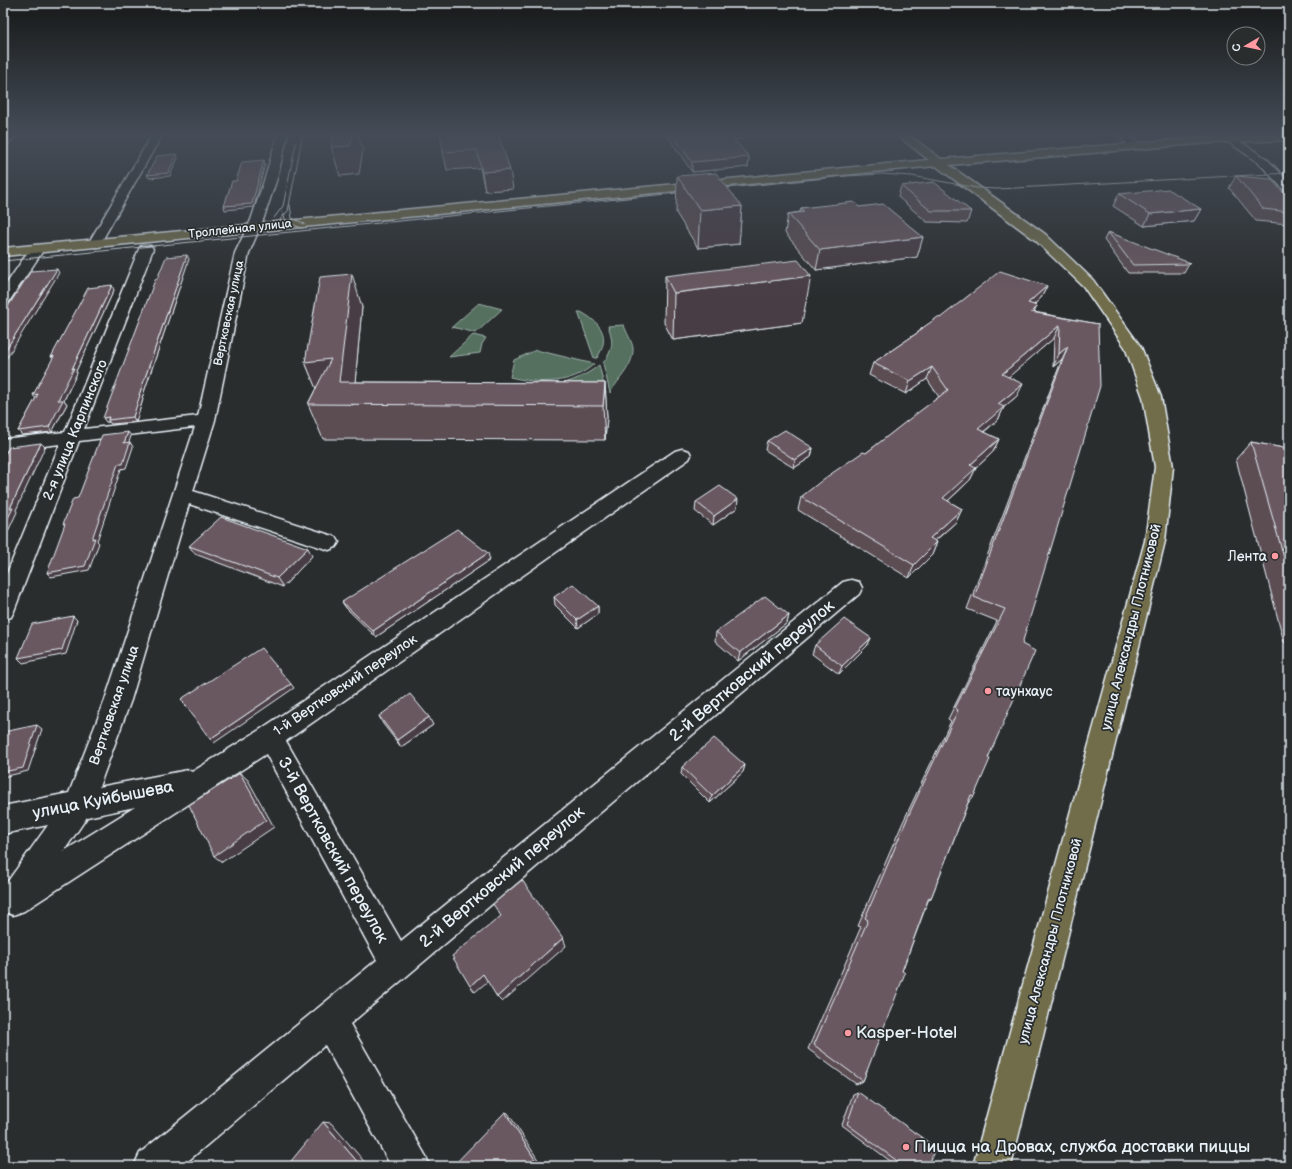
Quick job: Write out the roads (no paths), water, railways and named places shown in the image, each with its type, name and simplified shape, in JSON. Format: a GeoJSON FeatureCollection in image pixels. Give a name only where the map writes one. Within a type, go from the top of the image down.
{"type":"FeatureCollection","features":[{"type":"Feature","properties":{"kind":"main road","name":"Троллейная улица"},"geometry":{"type":"LineString","coordinates":[[3,252],[661,188]]}},
{"type":"Feature","properties":{"kind":"main road","name":"улица Александры Плотниковой"},"geometry":{"type":"LineString","coordinates":[[974,188],[1040,237],[1088,283],[1133,347],[1152,397],[1164,467],[1155,541],[992,1166]]}},
{"type":"Feature","properties":{"kind":"street"},"geometry":{"type":"LineString","coordinates":[[94,244],[127,188]]}},
{"type":"Feature","properties":{"kind":"street","name":"Вертковская улица"},"geometry":{"type":"LineString","coordinates":[[8,903],[78,806],[118,700],[206,420],[242,253],[254,228],[268,188]]}},
{"type":"Feature","properties":{"kind":"street"},"geometry":{"type":"LineString","coordinates":[[3,300],[37,249]]}},
{"type":"Feature","properties":{"kind":"street","name":"2-я улица Карпинского"},"geometry":{"type":"LineString","coordinates":[[3,611],[146,249]]}},
{"type":"Feature","properties":{"kind":"street"},"geometry":{"type":"LineString","coordinates":[[3,445],[206,420]]}},
{"type":"Feature","properties":{"kind":"street","name":"1-й Вертковский переулок"},"geometry":{"type":"LineString","coordinates":[[8,903],[270,736],[682,455]]}},
{"type":"Feature","properties":{"kind":"street"},"geometry":{"type":"LineString","coordinates":[[183,495],[328,542]]}},
{"type":"Feature","properties":{"kind":"street","name":"2-й Вертковский переулок"},"geometry":{"type":"LineString","coordinates":[[153,1166],[330,1021],[851,588]]}},
{"type":"Feature","properties":{"kind":"street","name":"3-й Вертковский переулок"},"geometry":{"type":"LineString","coordinates":[[270,736],[397,964]]}},
{"type":"Feature","properties":{"kind":"street","name":"улица Куйбышева"},"geometry":{"type":"LineString","coordinates":[[3,820],[203,780]]}},
{"type":"Feature","properties":{"kind":"street"},"geometry":{"type":"LineString","coordinates":[[330,1021],[411,1166]]}},
{"type":"Feature","properties":{"kind":"tram line"},"geometry":{"type":"LineString","coordinates":[[274,218],[283,206],[287,188]]}},
{"type":"Feature","properties":{"kind":"tram line"},"geometry":{"type":"LineString","coordinates":[[284,216],[288,211],[293,188]]}},
{"type":"Feature","properties":{"kind":"tram line"},"geometry":{"type":"LineString","coordinates":[[717,189],[731,188]]}},
{"type":"Feature","properties":{"kind":"tram line"},"geometry":{"type":"LineString","coordinates":[[975,188],[997,189],[1023,188]]}},
{"type":"Feature","properties":{"kind":"tram line"},"geometry":{"type":"LineString","coordinates":[[3,261],[687,192]]}},
{"type":"Feature","properties":{"kind":"tram line"},"geometry":{"type":"LineString","coordinates":[[290,205],[292,218],[305,224]]}},
{"type":"Feature","properties":{"kind":"tram line"},"geometry":{"type":"LineString","coordinates":[[282,212],[284,216]]}},
{"type":"Feature","properties":{"kind":"tram line"},"geometry":{"type":"LineString","coordinates":[[256,232],[277,223],[284,216]]}},
{"type":"Feature","properties":{"kind":"tram line"},"geometry":{"type":"LineString","coordinates":[[284,216],[287,223],[302,228]]}},
{"type":"Feature","properties":{"kind":"place","name":"Лента"},"geometry":{"type":"Point","coordinates":[1275,556]}},
{"type":"Feature","properties":{"kind":"place","name":"таунхаус"},"geometry":{"type":"Point","coordinates":[988,691]}},
{"type":"Feature","properties":{"kind":"place","name":"Kasper-Hotel"},"geometry":{"type":"Point","coordinates":[848,1033]}},
{"type":"Feature","properties":{"kind":"place","name":"Пицца на Дровах, служба доставки пиццы"},"geometry":{"type":"Point","coordinates":[906,1147]}}]}
